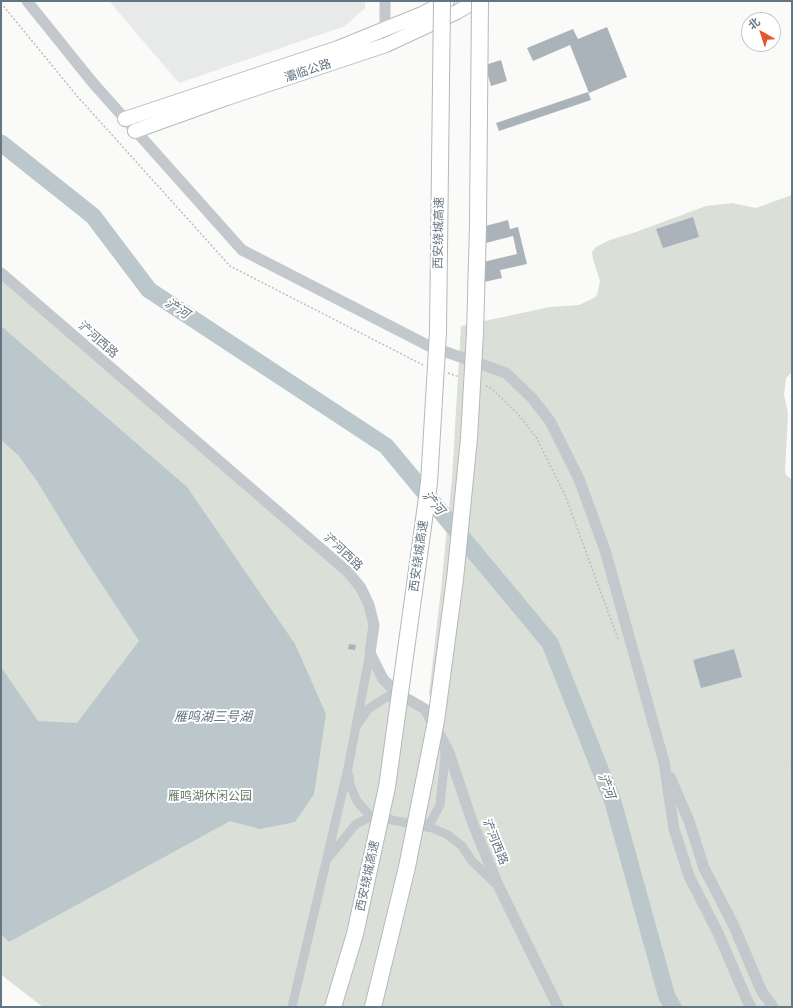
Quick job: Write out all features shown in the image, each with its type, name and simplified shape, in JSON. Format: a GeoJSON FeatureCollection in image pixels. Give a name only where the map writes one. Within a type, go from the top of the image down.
{"type":"FeatureCollection","features":[{"type":"Feature","properties":{"kind":"highway","name":"西安绕城高速"},"geometry":{"type":"LineString","coordinates":[[334,1007],[355,934],[387,787],[429,483],[438,332],[442,1]]}},
{"type":"Feature","properties":{"kind":"highway"},"geometry":{"type":"LineString","coordinates":[[373,1007],[408,867],[436,720],[447,650],[455,579],[469,438],[475,333],[478,225],[480,1]]}},
{"type":"Feature","properties":{"kind":"main road","name":"灞临公路"},"geometry":{"type":"LineString","coordinates":[[125,119],[338,48],[422,14],[447,1]]}},
{"type":"Feature","properties":{"kind":"main road","name":"灞临公路"},"geometry":{"type":"LineString","coordinates":[[135,131],[227,98],[386,45],[457,12],[475,1]]}},
{"type":"Feature","properties":{"kind":"street"},"geometry":{"type":"LineString","coordinates":[[26,1],[93,83],[242,250],[429,346],[506,373],[532,398],[550,421],[579,479],[605,550],[664,762],[674,829],[689,876],[718,933],[747,1000],[752,1007]]}},
{"type":"Feature","properties":{"kind":"street"},"geometry":{"type":"LineString","coordinates":[[385,1],[385,29]]}},
{"type":"Feature","properties":{"kind":"street","name":"浐河西路"},"geometry":{"type":"LineString","coordinates":[[1,273],[348,572],[361,588],[369,605],[374,625],[370,653],[383,679],[397,693],[425,709],[443,741],[449,754],[473,824],[498,885],[558,1007]]}},
{"type":"Feature","properties":{"kind":"street"},"geometry":{"type":"LineString","coordinates":[[292,1007],[348,768],[370,653]]}},
{"type":"Feature","properties":{"kind":"street"},"geometry":{"type":"LineString","coordinates":[[356,727],[368,709],[385,698],[397,693]]}},
{"type":"Feature","properties":{"kind":"street"},"geometry":{"type":"LineString","coordinates":[[422,826],[431,822],[440,805],[445,757],[443,741]]}},
{"type":"Feature","properties":{"kind":"street"},"geometry":{"type":"LineString","coordinates":[[664,762],[689,820],[704,868],[733,924],[762,992],[773,1007]]}},
{"type":"Feature","properties":{"kind":"street"},"geometry":{"type":"LineString","coordinates":[[348,768],[350,785],[357,801],[371,817]]}},
{"type":"Feature","properties":{"kind":"street"},"geometry":{"type":"LineString","coordinates":[[327,860],[356,824],[371,817],[432,828],[448,835],[462,846],[472,860],[498,885]]}},
{"type":"Feature","properties":{"kind":"path"},"geometry":{"type":"LineString","coordinates":[[420,364],[427,366]]}},
{"type":"Feature","properties":{"kind":"path"},"geometry":{"type":"LineString","coordinates":[[441,371],[463,379]]}},
{"type":"Feature","properties":{"kind":"path"},"geometry":{"type":"LineString","coordinates":[[485,386],[492,389],[518,414],[536,437],[565,495],[618,639]]}},
{"type":"Feature","properties":{"kind":"path"},"geometry":{"type":"LineString","coordinates":[[792,763],[790,764],[792,782]]}},
{"type":"Feature","properties":{"kind":"shaded area"},"geometry":{"type":"Polygon","coordinates":[[[109,1],[365,1],[365,8],[345,26],[179,83],[109,1]]]}},
{"type":"Feature","properties":{"kind":"green space","name":"雁鸣湖休闲公园"},"geometry":{"type":"Polygon","coordinates":[[[792,195],[792,372],[786,378],[784,395],[788,413],[785,471],[786,475],[792,480],[792,1007],[43,1007],[4,977],[1,973],[1,273],[348,572],[369,605],[370,653],[383,679],[425,709],[451,755],[429,694],[452,478],[461,326],[550,307],[579,305],[594,298],[597,295],[600,281],[592,252],[596,247],[610,240],[706,206],[732,203],[756,208],[792,195]]]}},
{"type":"Feature","properties":{"kind":"water","name":"雁鸣湖三号湖"},"geometry":{"type":"Polygon","coordinates":[[[1,326],[187,487],[295,644],[326,714],[314,794],[295,822],[260,829],[230,821],[9,942],[1,934],[1,667],[38,721],[77,723],[139,641],[76,545],[37,481],[18,455],[1,440],[1,326]]]}},
{"type":"Feature","properties":{"kind":"building"},"geometry":{"type":"Polygon","coordinates":[[[607,27],[627,77],[589,93],[570,45],[533,61],[527,48],[573,29],[578,39],[607,27]]]}},
{"type":"Feature","properties":{"kind":"building"},"geometry":{"type":"Polygon","coordinates":[[[501,60],[507,81],[491,86],[485,65],[501,60]]]}},
{"type":"Feature","properties":{"kind":"building"},"geometry":{"type":"Polygon","coordinates":[[[588,92],[591,100],[499,131],[496,123],[588,92]]]}},
{"type":"Feature","properties":{"kind":"building"},"geometry":{"type":"Polygon","coordinates":[[[693,217],[699,237],[663,248],[656,229],[693,217]]]}},
{"type":"Feature","properties":{"kind":"building"},"geometry":{"type":"Polygon","coordinates":[[[508,220],[510,229],[518,227],[527,264],[500,270],[502,278],[484,282],[479,263],[517,254],[513,236],[482,244],[478,228],[508,220]]]}},
{"type":"Feature","properties":{"kind":"building"},"geometry":{"type":"Polygon","coordinates":[[[349,644],[356,645],[355,650],[348,649],[349,644]]]}},
{"type":"Feature","properties":{"kind":"building"},"geometry":{"type":"Polygon","coordinates":[[[734,649],[742,677],[701,688],[693,660],[734,649]]]}},
{"type":"Feature","properties":{"kind":"waterway","name":"浐河"},"geometry":{"type":"LineString","coordinates":[[1,143],[93,216],[149,290],[386,446],[550,643],[613,802],[667,997],[673,1007]]}}]}
